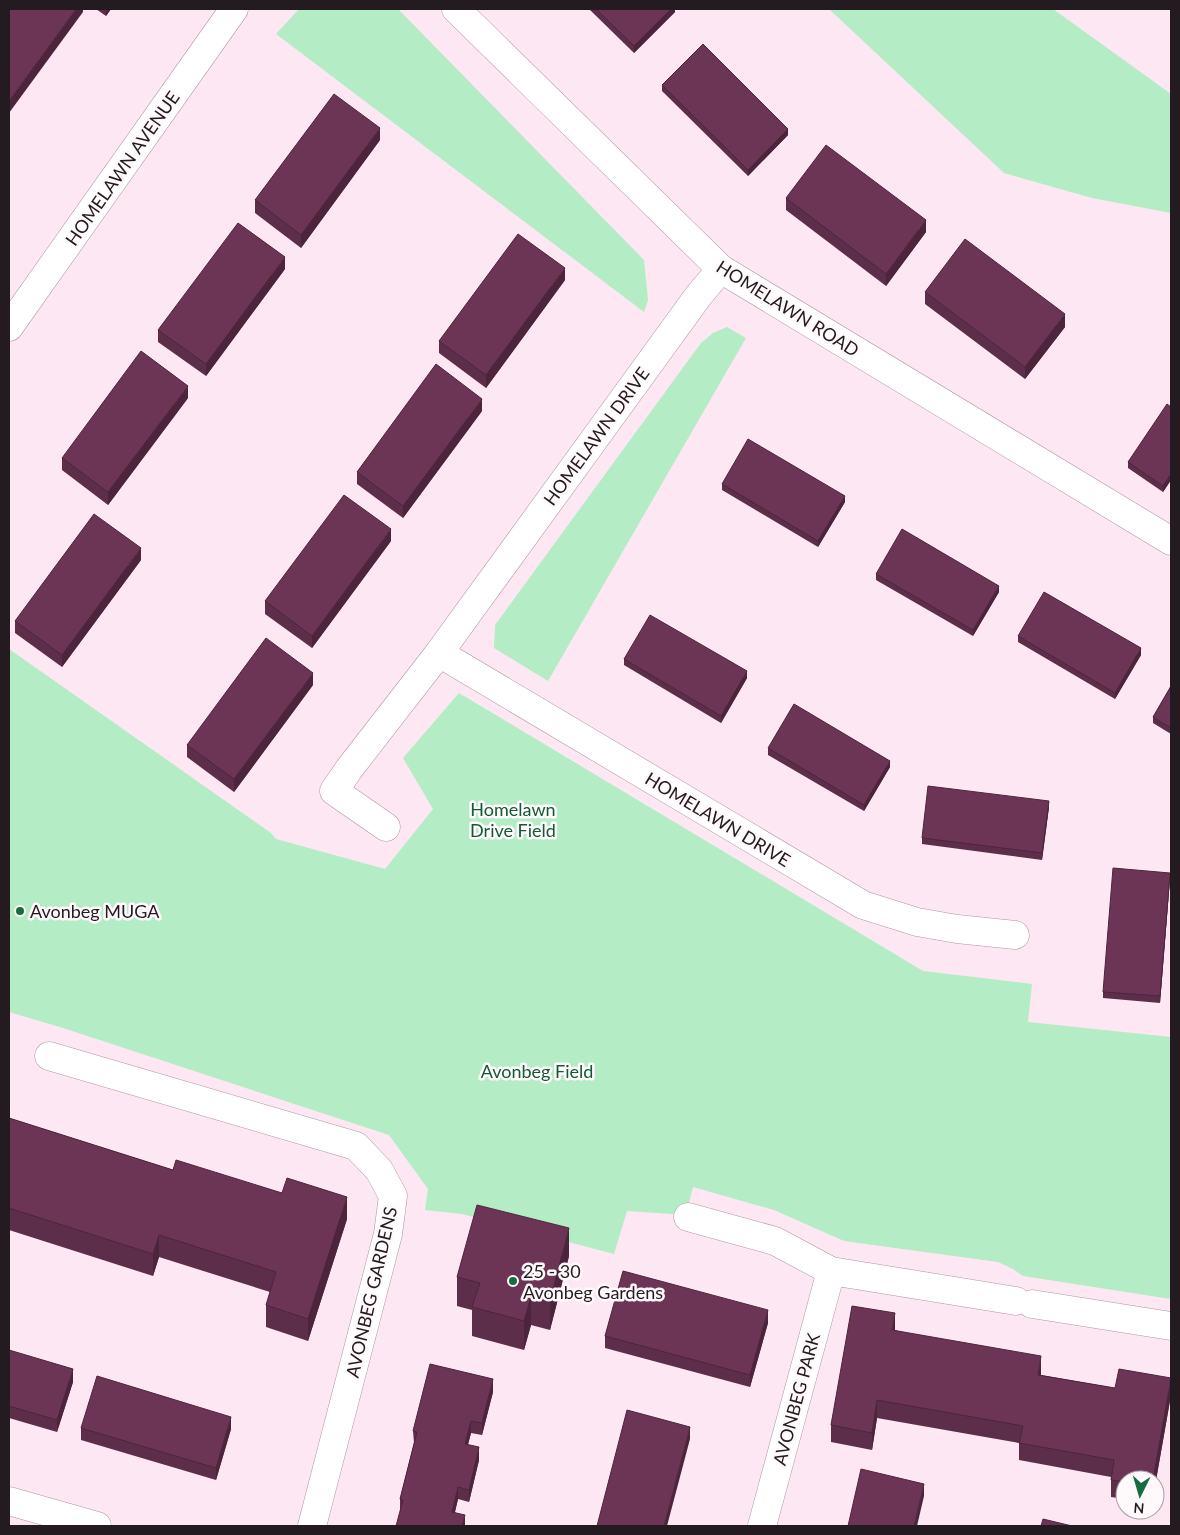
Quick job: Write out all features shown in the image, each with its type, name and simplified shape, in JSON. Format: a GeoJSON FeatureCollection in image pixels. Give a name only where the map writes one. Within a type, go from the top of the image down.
{"type":"FeatureCollection","features":[{"type":"Feature","properties":{"kind":"street","name":"HOMELAWN AVENUE"},"geometry":{"type":"LineString","coordinates":[[9,327],[234,9]]}},
{"type":"Feature","properties":{"kind":"street","name":"HOMELAWN ROAD"},"geometry":{"type":"LineString","coordinates":[[456,9],[721,269],[1171,540]]}},
{"type":"Feature","properties":{"kind":"street","name":"HOMELAWN DRIVE"},"geometry":{"type":"LineString","coordinates":[[386,827],[334,791],[439,653],[699,295],[721,269]]}},
{"type":"Feature","properties":{"kind":"street","name":"HOMELAWN DRIVE"},"geometry":{"type":"LineString","coordinates":[[439,653],[863,906],[918,922],[957,929],[1015,935]]}},
{"type":"Feature","properties":{"kind":"street","name":"AVONBEG GARDENS"},"geometry":{"type":"LineString","coordinates":[[49,1056],[356,1146],[379,1170],[393,1196],[388,1234],[312,1526]]}},
{"type":"Feature","properties":{"kind":"street"},"geometry":{"type":"LineString","coordinates":[[688,1217],[776,1241],[831,1271],[1171,1326]]}},
{"type":"Feature","properties":{"kind":"street","name":"AVONBEG PARK"},"geometry":{"type":"LineString","coordinates":[[762,1526],[831,1271]]}},
{"type":"Feature","properties":{"kind":"street"},"geometry":{"type":"LineString","coordinates":[[9,1500],[96,1526]]}},
{"type":"Feature","properties":{"kind":"green space"},"geometry":{"type":"Polygon","coordinates":[[[299,9],[398,9],[644,260],[648,300],[644,312],[276,34],[299,9]]]}},
{"type":"Feature","properties":{"kind":"green space"},"geometry":{"type":"Polygon","coordinates":[[[829,9],[1053,9],[1171,94],[1171,213],[1092,198],[1004,173],[829,9]]]}},
{"type":"Feature","properties":{"kind":"green space"},"geometry":{"type":"Polygon","coordinates":[[[727,327],[746,338],[548,681],[494,648],[495,625],[701,343],[713,333],[727,327]]]}},
{"type":"Feature","properties":{"kind":"green space","name":"Avonbeg Field"},"geometry":{"type":"Polygon","coordinates":[[[9,649],[271,833],[276,839],[385,869],[433,809],[403,758],[459,693],[923,971],[1032,984],[1028,1022],[1171,1037],[1171,1299],[1023,1276],[998,1262],[844,1241],[774,1210],[693,1187],[686,1215],[627,1211],[614,1254],[462,1214],[425,1210],[428,1189],[389,1135],[9,1012],[9,649]]]}},
{"type":"Feature","properties":{"kind":"building"},"geometry":{"type":"Polygon","coordinates":[[[9,9],[76,9],[9,101],[9,9]]]}},
{"type":"Feature","properties":{"kind":"building"},"geometry":{"type":"Polygon","coordinates":[[[596,9],[671,9],[634,46],[596,9]]]}},
{"type":"Feature","properties":{"kind":"building"},"geometry":{"type":"Polygon","coordinates":[[[703,44],[788,129],[748,170],[662,85],[703,44]]]}},
{"type":"Feature","properties":{"kind":"building"},"geometry":{"type":"Polygon","coordinates":[[[334,94],[380,128],[301,235],[255,200],[334,94]]]}},
{"type":"Feature","properties":{"kind":"building"},"geometry":{"type":"Polygon","coordinates":[[[826,145],[926,220],[886,274],[786,198],[826,145]]]}},
{"type":"Feature","properties":{"kind":"building"},"geometry":{"type":"Polygon","coordinates":[[[238,223],[285,257],[206,364],[158,330],[238,223]]]}},
{"type":"Feature","properties":{"kind":"building"},"geometry":{"type":"Polygon","coordinates":[[[518,234],[565,268],[486,375],[439,341],[518,234]]]}},
{"type":"Feature","properties":{"kind":"building"},"geometry":{"type":"Polygon","coordinates":[[[965,239],[1065,314],[1025,367],[925,292],[965,239]]]}},
{"type":"Feature","properties":{"kind":"building"},"geometry":{"type":"Polygon","coordinates":[[[141,351],[188,386],[108,492],[62,458],[141,351]]]}},
{"type":"Feature","properties":{"kind":"building"},"geometry":{"type":"Polygon","coordinates":[[[436,364],[482,399],[403,506],[357,472],[436,364]]]}},
{"type":"Feature","properties":{"kind":"building"},"geometry":{"type":"Polygon","coordinates":[[[1167,404],[1171,407],[1171,474],[1163,486],[1128,462],[1167,404]]]}},
{"type":"Feature","properties":{"kind":"building"},"geometry":{"type":"Polygon","coordinates":[[[748,439],[845,496],[818,541],[722,484],[748,439]]]}},
{"type":"Feature","properties":{"kind":"building"},"geometry":{"type":"Polygon","coordinates":[[[344,495],[391,529],[312,636],[265,601],[344,495]]]}},
{"type":"Feature","properties":{"kind":"building"},"geometry":{"type":"Polygon","coordinates":[[[94,514],[141,548],[62,655],[15,621],[94,514]]]}},
{"type":"Feature","properties":{"kind":"building"},"geometry":{"type":"Polygon","coordinates":[[[902,529],[999,586],[973,630],[876,574],[902,529]]]}},
{"type":"Feature","properties":{"kind":"building"},"geometry":{"type":"Polygon","coordinates":[[[1044,592],[1141,648],[1115,693],[1018,636],[1044,592]]]}},
{"type":"Feature","properties":{"kind":"building"},"geometry":{"type":"Polygon","coordinates":[[[650,615],[747,671],[721,716],[624,659],[650,615]]]}},
{"type":"Feature","properties":{"kind":"building"},"geometry":{"type":"Polygon","coordinates":[[[266,638],[313,673],[234,779],[187,745],[266,638]]]}},
{"type":"Feature","properties":{"kind":"building"},"geometry":{"type":"Polygon","coordinates":[[[1171,686],[1171,728],[1153,717],[1171,686]]]}},
{"type":"Feature","properties":{"kind":"building"},"geometry":{"type":"Polygon","coordinates":[[[794,704],[890,761],[864,805],[768,748],[794,704]]]}},
{"type":"Feature","properties":{"kind":"building"},"geometry":{"type":"Polygon","coordinates":[[[928,786],[1049,801],[1042,853],[922,838],[928,786]]]}},
{"type":"Feature","properties":{"kind":"building"},"geometry":{"type":"Polygon","coordinates":[[[1113,868],[1170,873],[1160,996],[1103,992],[1113,868]]]}},
{"type":"Feature","properties":{"kind":"building"},"geometry":{"type":"Polygon","coordinates":[[[9,1118],[173,1170],[176,1160],[282,1193],[287,1178],[347,1197],[308,1319],[266,1305],[276,1272],[159,1235],[153,1254],[9,1208],[9,1118]]]}},
{"type":"Feature","properties":{"kind":"building","name":"25 - 30 Avonbeg Gardens"},"geometry":{"type":"Polygon","coordinates":[[[477,1205],[569,1228],[550,1301],[531,1296],[524,1321],[472,1307],[480,1283],[457,1277],[477,1205]]]}},
{"type":"Feature","properties":{"kind":"building"},"geometry":{"type":"Polygon","coordinates":[[[623,1271],[768,1310],[750,1375],[605,1336],[623,1271]]]}},
{"type":"Feature","properties":{"kind":"building"},"geometry":{"type":"Polygon","coordinates":[[[852,1306],[895,1313],[892,1330],[1041,1356],[1038,1375],[1115,1388],[1119,1369],[1171,1378],[1155,1470],[1115,1470],[1115,1481],[1111,1480],[1114,1460],[1019,1443],[1023,1426],[877,1400],[872,1433],[831,1425],[852,1306]]]}},
{"type":"Feature","properties":{"kind":"building"},"geometry":{"type":"Polygon","coordinates":[[[9,1350],[73,1369],[57,1420],[9,1406],[9,1350]]]}},
{"type":"Feature","properties":{"kind":"building"},"geometry":{"type":"Polygon","coordinates":[[[430,1364],[493,1379],[482,1423],[471,1421],[465,1444],[479,1447],[469,1490],[458,1487],[452,1512],[465,1515],[462,1526],[396,1526],[403,1500],[400,1499],[417,1432],[413,1431],[430,1364]]]}},
{"type":"Feature","properties":{"kind":"building"},"geometry":{"type":"Polygon","coordinates":[[[97,1376],[231,1417],[216,1468],[81,1428],[97,1376]]]}},
{"type":"Feature","properties":{"kind":"building"},"geometry":{"type":"Polygon","coordinates":[[[627,1410],[690,1427],[664,1526],[597,1526],[627,1410]]]}},
{"type":"Feature","properties":{"kind":"building"},"geometry":{"type":"Polygon","coordinates":[[[861,1469],[924,1484],[914,1526],[848,1526],[861,1469]]]}},
{"type":"Feature","properties":{"kind":"building"},"geometry":{"type":"Polygon","coordinates":[[[1043,1519],[1072,1526],[1041,1526],[1043,1519]]]}},
{"type":"Feature","properties":{"kind":"place","name":"Avonbeg MUGA"},"geometry":{"type":"Point","coordinates":[20,911]}},
{"type":"Feature","properties":{"kind":"place","name":"25 - 30 Avonbeg Gardens"},"geometry":{"type":"Point","coordinates":[513,1281]}},
{"type":"Feature","properties":{"kind":"park label","name":"Homelawn Drive Field"},"geometry":{"type":"Point","coordinates":[513,820]}}]}
